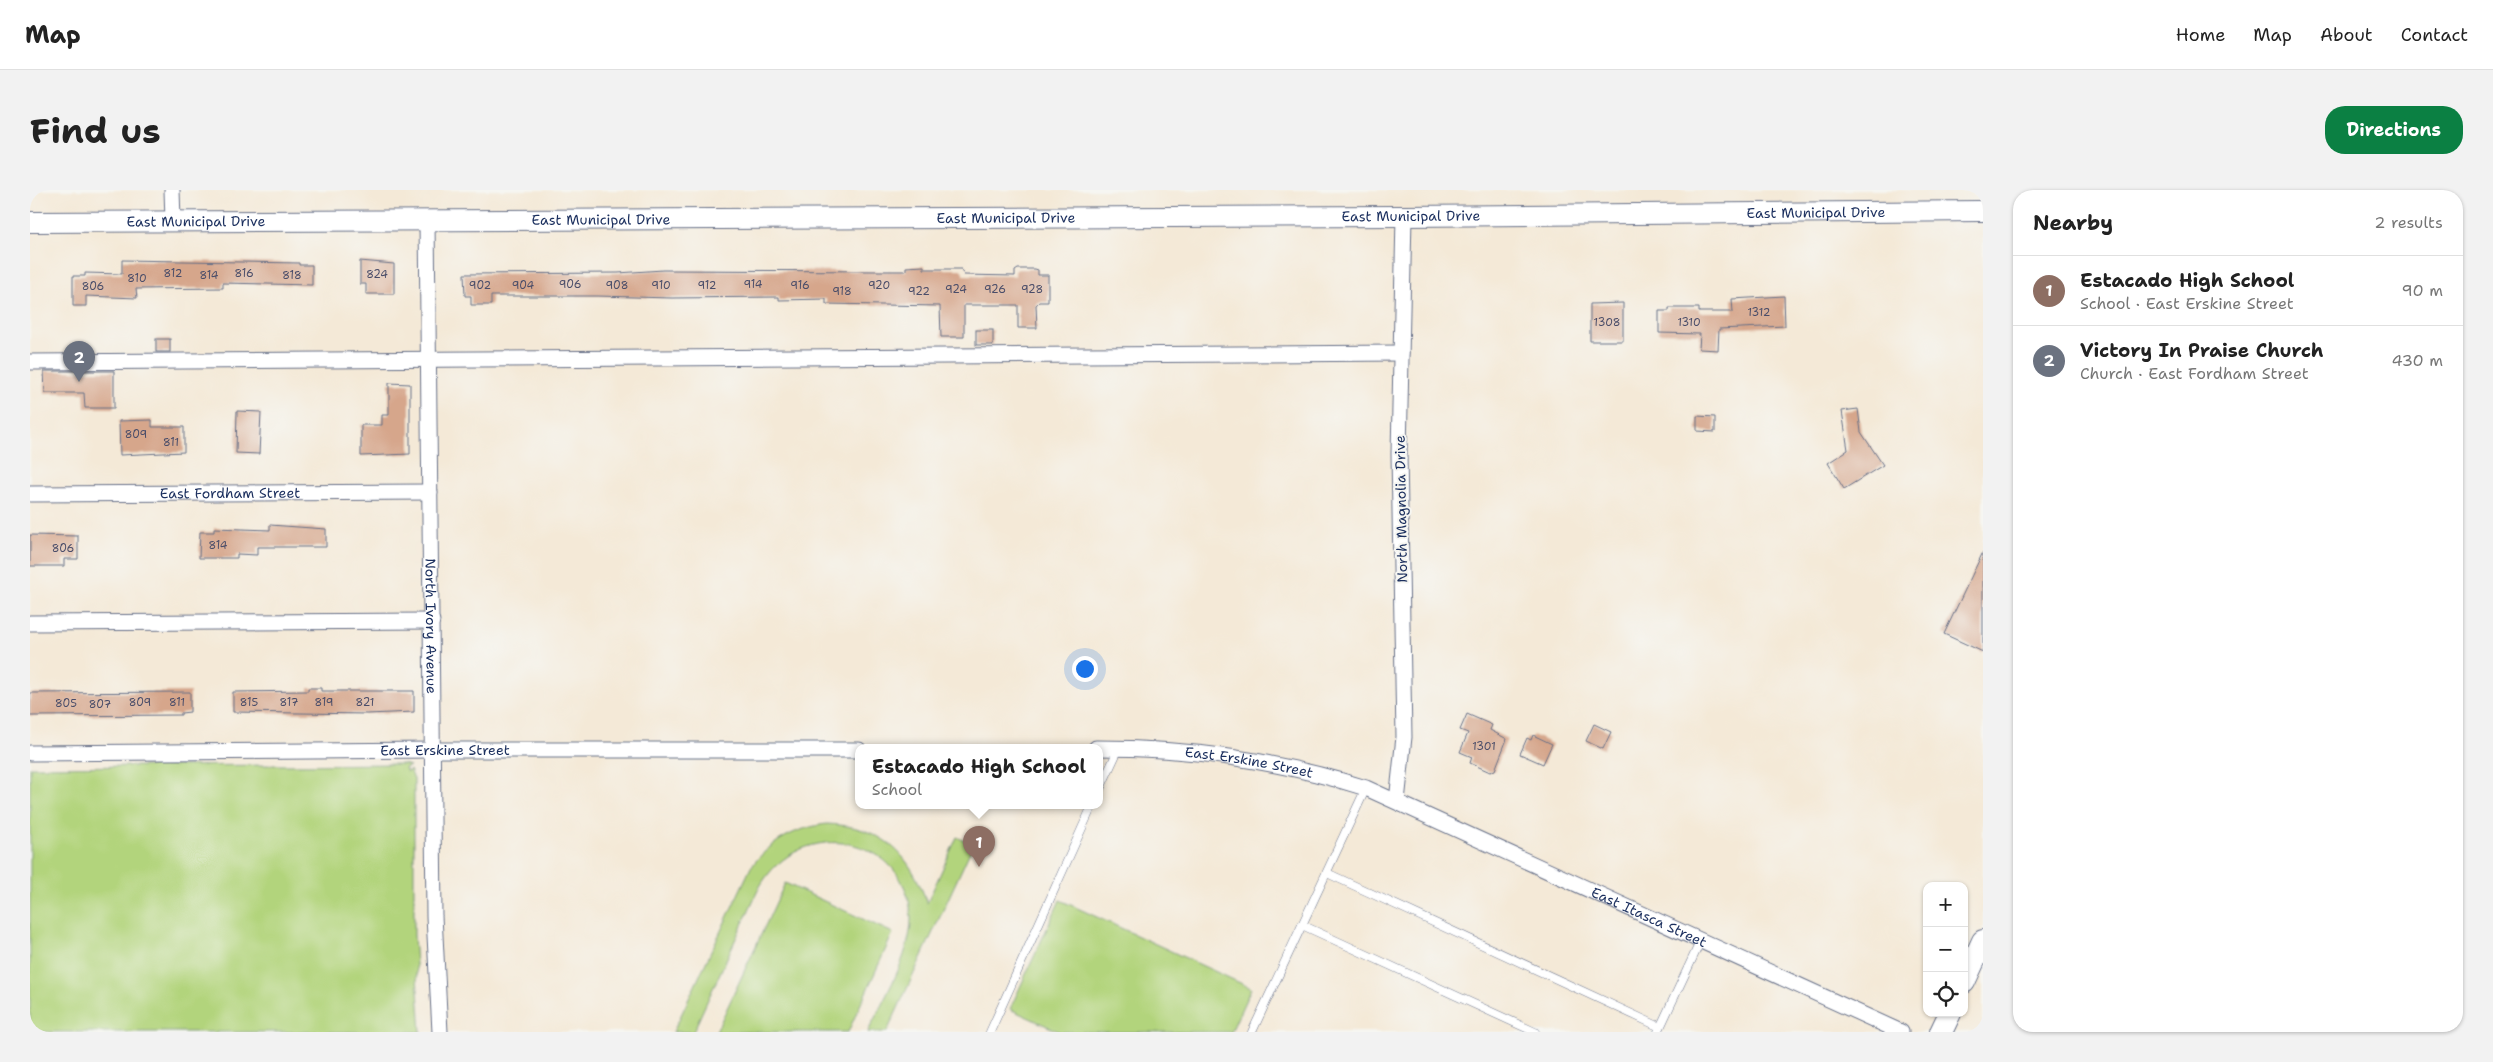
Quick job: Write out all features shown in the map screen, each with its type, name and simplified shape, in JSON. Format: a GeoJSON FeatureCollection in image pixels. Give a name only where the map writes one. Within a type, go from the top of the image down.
{"type":"FeatureCollection","features":[{"type":"Feature","properties":{"kind":"main road"},"geometry":{"type":"LineString","coordinates":[[1968,973],[1983,941]]}},
{"type":"Feature","properties":{"kind":"main road"},"geometry":{"type":"LineString","coordinates":[[1941,1032],[1948,1017]]}},
{"type":"Feature","properties":{"kind":"street"},"geometry":{"type":"LineString","coordinates":[[172,190],[173,221]]}},
{"type":"Feature","properties":{"kind":"street","name":"East Municipal Drive"},"geometry":{"type":"LineString","coordinates":[[30,222],[1404,216],[1983,211]]}},
{"type":"Feature","properties":{"kind":"street","name":"North Magnolia Drive"},"geometry":{"type":"LineString","coordinates":[[1397,801],[1404,737],[1399,454],[1404,216]]}},
{"type":"Feature","properties":{"kind":"street","name":"North Ivory Avenue"},"geometry":{"type":"LineString","coordinates":[[427,220],[434,750],[434,916],[440,1032]]}},
{"type":"Feature","properties":{"kind":"street"},"geometry":{"type":"LineString","coordinates":[[30,362],[1402,353]]}},
{"type":"Feature","properties":{"kind":"street","name":"East Fordham Street"},"geometry":{"type":"LineString","coordinates":[[30,494],[430,492]]}},
{"type":"Feature","properties":{"kind":"street"},"geometry":{"type":"LineString","coordinates":[[30,623],[432,620]]}},
{"type":"Feature","properties":{"kind":"street","name":"East Erskine Street"},"geometry":{"type":"LineString","coordinates":[[1103,748],[1176,750],[1269,762],[1320,774],[1366,788],[1397,801]]}},
{"type":"Feature","properties":{"kind":"street","name":"East Erskine Street"},"geometry":{"type":"LineString","coordinates":[[30,753],[434,750],[855,750]]}},
{"type":"Feature","properties":{"kind":"street","name":"East Itasca Street"},"geometry":{"type":"LineString","coordinates":[[1397,801],[1902,1032]]}},
{"type":"Feature","properties":{"kind":"lane"},"geometry":{"type":"LineString","coordinates":[[1103,782],[1118,748]]}},
{"type":"Feature","properties":{"kind":"lane"},"geometry":{"type":"LineString","coordinates":[[1252,1032],[1366,788]]}},
{"type":"Feature","properties":{"kind":"lane"},"geometry":{"type":"LineString","coordinates":[[990,1032],[1091,809]]}},
{"type":"Feature","properties":{"kind":"lane"},"geometry":{"type":"LineString","coordinates":[[1327,873],[1659,1030],[1701,940]]}},
{"type":"Feature","properties":{"kind":"lane"},"geometry":{"type":"LineString","coordinates":[[1302,925],[1535,1032]]}},
{"type":"Feature","properties":{"kind":"green space"},"geometry":{"type":"Polygon","coordinates":[[[404,764],[410,766],[405,768],[407,772],[410,770],[414,779],[414,936],[421,1032],[30,1032],[30,767],[404,764]]]}},
{"type":"Feature","properties":{"kind":"green space"},"geometry":{"type":"Polygon","coordinates":[[[827,824],[863,830],[891,846],[912,870],[927,903],[957,837],[973,845],[887,1032],[868,1032],[895,977],[910,933],[911,919],[906,891],[893,869],[874,853],[850,844],[825,843],[800,850],[778,864],[759,888],[693,1032],[673,1032],[751,867],[767,850],[784,837],[804,829],[827,824]]]}},
{"type":"Feature","properties":{"kind":"green space"},"geometry":{"type":"Polygon","coordinates":[[[785,883],[893,933],[848,1032],[716,1032],[785,883]]]}},
{"type":"Feature","properties":{"kind":"green space"},"geometry":{"type":"Polygon","coordinates":[[[1060,900],[1251,988],[1231,1032],[1060,1032],[1010,1009],[1060,900]]]}},
{"type":"Feature","properties":{"kind":"building"},"geometry":{"type":"Polygon","coordinates":[[[122,260],[299,263],[299,265],[312,265],[312,285],[223,283],[223,288],[136,289],[137,298],[86,296],[86,306],[73,306],[73,276],[85,276],[85,273],[122,274],[122,260]]]}},
{"type":"Feature","properties":{"kind":"building"},"geometry":{"type":"Polygon","coordinates":[[[360,261],[394,264],[394,294],[366,294],[366,284],[360,284],[360,261]]]}},
{"type":"Feature","properties":{"kind":"building"},"geometry":{"type":"Polygon","coordinates":[[[924,266],[924,269],[961,269],[964,275],[1015,276],[1015,271],[1018,269],[1035,269],[1038,270],[1038,275],[1048,275],[1048,302],[1039,302],[1036,305],[1037,328],[1018,328],[1018,305],[964,305],[964,337],[941,337],[940,306],[826,304],[826,299],[779,300],[779,297],[671,298],[598,296],[491,296],[491,305],[471,305],[471,296],[465,296],[464,274],[618,273],[663,270],[906,271],[906,267],[924,266]]]}},
{"type":"Feature","properties":{"kind":"building"},"geometry":{"type":"Polygon","coordinates":[[[1784,296],[1785,326],[1719,329],[1718,350],[1699,349],[1700,334],[1659,333],[1659,311],[1669,311],[1669,308],[1699,308],[1699,312],[1733,312],[1732,299],[1784,296]]]}},
{"type":"Feature","properties":{"kind":"building"},"geometry":{"type":"Polygon","coordinates":[[[1623,303],[1623,341],[1590,341],[1590,304],[1623,303]]]}},
{"type":"Feature","properties":{"kind":"building"},"geometry":{"type":"Polygon","coordinates":[[[976,330],[993,330],[993,345],[976,345],[976,330]]]}},
{"type":"Feature","properties":{"kind":"building"},"geometry":{"type":"Polygon","coordinates":[[[156,339],[170,339],[170,352],[156,352],[156,339]]]}},
{"type":"Feature","properties":{"kind":"building"},"geometry":{"type":"Polygon","coordinates":[[[44,371],[114,371],[114,408],[85,408],[84,393],[45,393],[44,371]]]}},
{"type":"Feature","properties":{"kind":"building"},"geometry":{"type":"Polygon","coordinates":[[[389,383],[410,384],[410,454],[361,456],[361,425],[382,425],[382,415],[389,415],[389,383]]]}},
{"type":"Feature","properties":{"kind":"building"},"geometry":{"type":"Polygon","coordinates":[[[1858,409],[1861,432],[1883,465],[1844,489],[1828,463],[1848,450],[1842,411],[1858,409]]]}},
{"type":"Feature","properties":{"kind":"building"},"geometry":{"type":"Polygon","coordinates":[[[237,411],[261,412],[259,454],[236,453],[237,411]]]}},
{"type":"Feature","properties":{"kind":"building"},"geometry":{"type":"Polygon","coordinates":[[[1697,416],[1715,417],[1715,432],[1697,431],[1697,416]]]}},
{"type":"Feature","properties":{"kind":"building"},"geometry":{"type":"Polygon","coordinates":[[[152,420],[152,427],[184,427],[184,452],[120,455],[119,421],[152,420]]]}},
{"type":"Feature","properties":{"kind":"building"},"geometry":{"type":"Polygon","coordinates":[[[270,525],[326,529],[326,547],[257,547],[257,555],[237,554],[237,558],[199,558],[200,532],[214,532],[214,528],[270,530],[270,525]]]}},
{"type":"Feature","properties":{"kind":"building"},"geometry":{"type":"Polygon","coordinates":[[[30,535],[78,536],[78,559],[64,559],[64,566],[30,566],[30,535]]]}},
{"type":"Feature","properties":{"kind":"building"},"geometry":{"type":"Polygon","coordinates":[[[1983,552],[1983,652],[1944,634],[1983,552]]]}},
{"type":"Feature","properties":{"kind":"building"},"geometry":{"type":"Polygon","coordinates":[[[308,688],[321,688],[321,691],[414,691],[414,712],[367,714],[233,712],[233,692],[308,691],[308,688]]]}},
{"type":"Feature","properties":{"kind":"building"},"geometry":{"type":"Polygon","coordinates":[[[190,692],[190,712],[181,713],[181,715],[30,716],[30,693],[190,692]]]}},
{"type":"Feature","properties":{"kind":"building"},"geometry":{"type":"Polygon","coordinates":[[[1467,714],[1492,725],[1490,730],[1507,739],[1495,770],[1490,772],[1470,763],[1472,757],[1460,752],[1468,733],[1460,730],[1467,714]]]}},
{"type":"Feature","properties":{"kind":"building"},"geometry":{"type":"Polygon","coordinates":[[[1594,724],[1611,732],[1603,749],[1586,741],[1594,724]]]}},
{"type":"Feature","properties":{"kind":"building"},"geometry":{"type":"Polygon","coordinates":[[[1533,735],[1552,744],[1543,764],[1520,754],[1527,738],[1531,740],[1533,735]]]}},
{"type":"Feature","properties":{"kind":"place","name":"Victory In Praise Church"},"geometry":{"type":"Point","coordinates":[79,382]}},
{"type":"Feature","properties":{"kind":"place","name":"Estacado High School"},"geometry":{"type":"Point","coordinates":[979,867]}}]}
